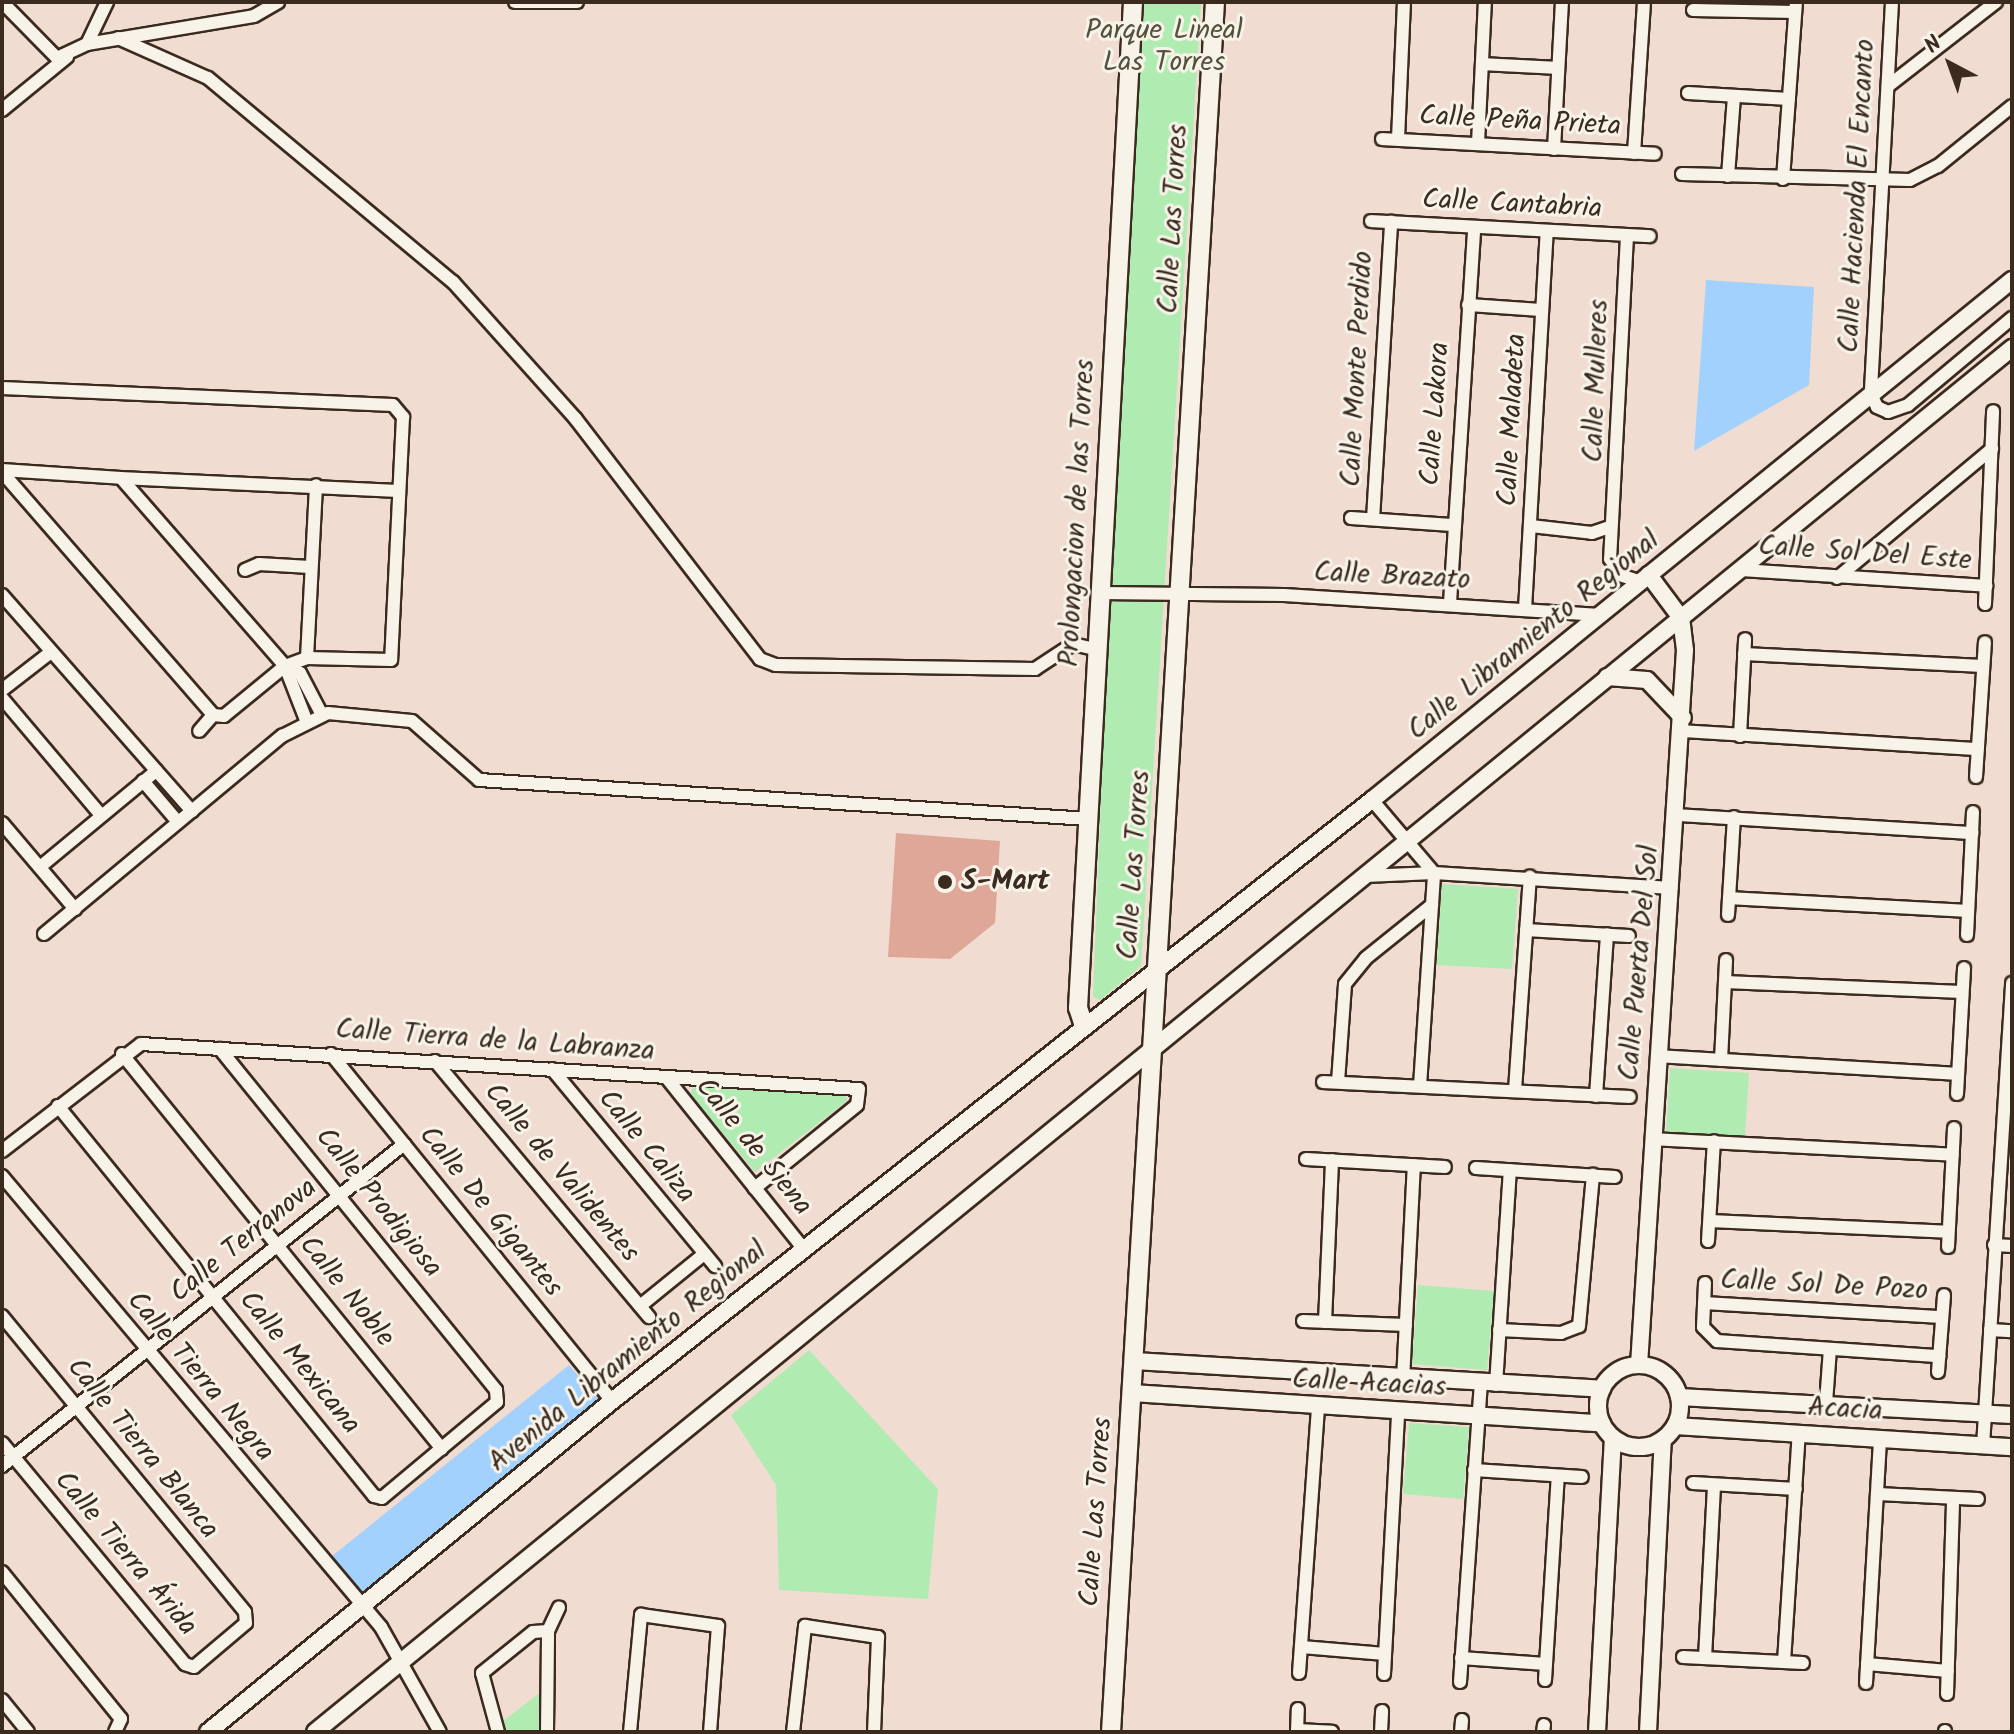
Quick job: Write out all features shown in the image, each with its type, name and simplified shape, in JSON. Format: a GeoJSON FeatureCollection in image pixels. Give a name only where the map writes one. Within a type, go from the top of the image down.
{"type":"FeatureCollection","features":[{"type":"Feature","properties":{"kind":"main road","name":"Prolongacion de las Torres"},"geometry":{"type":"LineString","coordinates":[[1084,1026],[1078,1008],[1133,2]]}},
{"type":"Feature","properties":{"kind":"main road","name":"Calle Las Torres"},"geometry":{"type":"LineString","coordinates":[[1111,1732],[1215,2]]}},
{"type":"Feature","properties":{"kind":"street"},"geometry":{"type":"LineString","coordinates":[[2,2],[50,56],[67,57]]}},
{"type":"Feature","properties":{"kind":"street"},"geometry":{"type":"LineString","coordinates":[[87,44],[107,2]]}},
{"type":"Feature","properties":{"kind":"street"},"geometry":{"type":"LineString","coordinates":[[2,110],[87,44],[254,16],[278,2]]}},
{"type":"Feature","properties":{"kind":"street"},"geometry":{"type":"LineString","coordinates":[[515,2],[577,2]]}},
{"type":"Feature","properties":{"kind":"street"},"geometry":{"type":"LineString","coordinates":[[1398,139],[1404,2]]}},
{"type":"Feature","properties":{"kind":"street"},"geometry":{"type":"LineString","coordinates":[[1478,143],[1485,2]]}},
{"type":"Feature","properties":{"kind":"street"},"geometry":{"type":"LineString","coordinates":[[1554,149],[1562,2]]}},
{"type":"Feature","properties":{"kind":"street"},"geometry":{"type":"LineString","coordinates":[[1634,153],[1644,2]]}},
{"type":"Feature","properties":{"kind":"street","name":"Calle Hacienda El Encanto"},"geometry":{"type":"LineString","coordinates":[[1871,394],[1892,2]]}},
{"type":"Feature","properties":{"kind":"street"},"geometry":{"type":"LineString","coordinates":[[1888,86],[1996,2]]}},
{"type":"Feature","properties":{"kind":"street"},"geometry":{"type":"LineString","coordinates":[[1693,10],[1742,6],[1795,7],[1783,179]]}},
{"type":"Feature","properties":{"kind":"street"},"geometry":{"type":"LineString","coordinates":[[118,38],[208,78],[453,282],[575,418],[760,659],[776,665],[1035,669],[1073,644],[1098,650]]}},
{"type":"Feature","properties":{"kind":"street"},"geometry":{"type":"LineString","coordinates":[[1482,64],[1558,68]]}},
{"type":"Feature","properties":{"kind":"street"},"geometry":{"type":"LineString","coordinates":[[1688,93],[1789,99]]}},
{"type":"Feature","properties":{"kind":"street"},"geometry":{"type":"LineString","coordinates":[[1728,176],[1734,97]]}},
{"type":"Feature","properties":{"kind":"street"},"geometry":{"type":"LineString","coordinates":[[1682,174],[1881,182],[1924,175],[2012,106]]}},
{"type":"Feature","properties":{"kind":"street","name":"Calle Peña Prieta"},"geometry":{"type":"LineString","coordinates":[[1382,139],[1655,154]]}},
{"type":"Feature","properties":{"kind":"street","name":"Calle Cantabria"},"geometry":{"type":"LineString","coordinates":[[1371,221],[1547,233],[1650,236]]}},
{"type":"Feature","properties":{"kind":"street","name":"Calle Monte Perdido"},"geometry":{"type":"LineString","coordinates":[[1373,519],[1391,222]]}},
{"type":"Feature","properties":{"kind":"street","name":"Calle Lakora"},"geometry":{"type":"LineString","coordinates":[[1450,603],[1452,525],[1474,228]]}},
{"type":"Feature","properties":{"kind":"street","name":"Calle Maladeta"},"geometry":{"type":"LineString","coordinates":[[1525,609],[1547,233]]}},
{"type":"Feature","properties":{"kind":"street","name":"Calle Mulleres"},"geometry":{"type":"LineString","coordinates":[[1609,527],[1616,509],[1627,236]]}},
{"type":"Feature","properties":{"kind":"street","name":"Calle Libramiento Regional"},"geometry":{"type":"LineString","coordinates":[[1084,1026],[1372,800],[2012,280]]}},
{"type":"Feature","properties":{"kind":"street"},"geometry":{"type":"LineString","coordinates":[[1468,305],[1542,310]]}},
{"type":"Feature","properties":{"kind":"street"},"geometry":{"type":"LineString","coordinates":[[1871,394],[1888,412],[1908,405],[2012,318]]}},
{"type":"Feature","properties":{"kind":"street"},"geometry":{"type":"LineString","coordinates":[[315,1732],[1152,1053],[2012,348]]}},
{"type":"Feature","properties":{"kind":"street"},"geometry":{"type":"LineString","coordinates":[[2,388],[393,405],[403,417],[391,660],[307,658],[285,666],[224,716],[213,715],[2,471]]}},
{"type":"Feature","properties":{"kind":"street","name":"Calle Sol Del Este"},"geometry":{"type":"LineString","coordinates":[[1985,604],[1993,411]]}},
{"type":"Feature","properties":{"kind":"street"},"geometry":{"type":"LineString","coordinates":[[1837,578],[1992,449]]}},
{"type":"Feature","properties":{"kind":"street"},"geometry":{"type":"LineString","coordinates":[[2,471],[398,491]]}},
{"type":"Feature","properties":{"kind":"street"},"geometry":{"type":"LineString","coordinates":[[121,478],[285,666],[306,720]]}},
{"type":"Feature","properties":{"kind":"street"},"geometry":{"type":"LineString","coordinates":[[307,658],[316,485]]}},
{"type":"Feature","properties":{"kind":"street"},"geometry":{"type":"LineString","coordinates":[[1351,518],[1452,525]]}},
{"type":"Feature","properties":{"kind":"street"},"geometry":{"type":"LineString","coordinates":[[1531,526],[1592,533],[1609,527],[1610,559],[1623,576],[1646,578],[1681,618]]}},
{"type":"Feature","properties":{"kind":"street"},"geometry":{"type":"LineString","coordinates":[[245,570],[259,564],[310,567]]}},
{"type":"Feature","properties":{"kind":"street","name":"Calle Sol Del Este"},"geometry":{"type":"LineString","coordinates":[[1741,570],[1986,586]]}},
{"type":"Feature","properties":{"kind":"street","name":"Calle Brazato"},"geometry":{"type":"LineString","coordinates":[[1101,593],[1180,591],[1450,603],[1600,615]]}},
{"type":"Feature","properties":{"kind":"street"},"geometry":{"type":"LineString","coordinates":[[2,595],[192,811]]}},
{"type":"Feature","properties":{"kind":"street","name":"Calle Puerta Del Sol"},"geometry":{"type":"LineString","coordinates":[[1639,1365],[1652,1139],[1677,815],[1682,724],[1681,618]]}},
{"type":"Feature","properties":{"kind":"street"},"geometry":{"type":"LineString","coordinates":[[1740,736],[1745,639]]}},
{"type":"Feature","properties":{"kind":"street"},"geometry":{"type":"LineString","coordinates":[[1976,777],[1985,642]]}},
{"type":"Feature","properties":{"kind":"street"},"geometry":{"type":"LineString","coordinates":[[2,690],[51,652]]}},
{"type":"Feature","properties":{"kind":"street"},"geometry":{"type":"LineString","coordinates":[[1744,654],[1983,666]]}},
{"type":"Feature","properties":{"kind":"street"},"geometry":{"type":"LineString","coordinates":[[285,666],[300,673],[322,715]]}},
{"type":"Feature","properties":{"kind":"street"},"geometry":{"type":"LineString","coordinates":[[1607,677],[1647,680],[1682,724],[1740,736],[1977,749]]}},
{"type":"Feature","properties":{"kind":"street"},"geometry":{"type":"LineString","coordinates":[[2,698],[101,815]]}},
{"type":"Feature","properties":{"kind":"street"},"geometry":{"type":"LineString","coordinates":[[44,934],[306,720],[348,711],[412,721],[479,780],[1089,819]]}},
{"type":"Feature","properties":{"kind":"street"},"geometry":{"type":"LineString","coordinates":[[199,731],[213,715]]}},
{"type":"Feature","properties":{"kind":"street"},"geometry":{"type":"LineString","coordinates":[[40,867],[156,771]]}},
{"type":"Feature","properties":{"kind":"street"},"geometry":{"type":"LineString","coordinates":[[143,781],[178,822]]}},
{"type":"Feature","properties":{"kind":"street"},"geometry":{"type":"LineString","coordinates":[[1372,800],[1434,873],[1420,1086]]}},
{"type":"Feature","properties":{"kind":"street"},"geometry":{"type":"LineString","coordinates":[[1967,935],[1973,812]]}},
{"type":"Feature","properties":{"kind":"street"},"geometry":{"type":"LineString","coordinates":[[1677,815],[1972,833]]}},
{"type":"Feature","properties":{"kind":"street"},"geometry":{"type":"LineString","coordinates":[[1728,915],[1734,817]]}},
{"type":"Feature","properties":{"kind":"street"},"geometry":{"type":"LineString","coordinates":[[2,823],[75,909]]}},
{"type":"Feature","properties":{"kind":"street"},"geometry":{"type":"LineString","coordinates":[[1365,876],[1434,873],[1672,888]]}},
{"type":"Feature","properties":{"kind":"street"},"geometry":{"type":"LineString","coordinates":[[1515,1090],[1530,877]]}},
{"type":"Feature","properties":{"kind":"street"},"geometry":{"type":"LineString","coordinates":[[1729,898],[1968,911]]}},
{"type":"Feature","properties":{"kind":"street"},"geometry":{"type":"LineString","coordinates":[[1338,1082],[1345,984],[1366,958],[1432,905]]}},
{"type":"Feature","properties":{"kind":"street"},"geometry":{"type":"LineString","coordinates":[[1526,930],[1629,936]]}},
{"type":"Feature","properties":{"kind":"street"},"geometry":{"type":"LineString","coordinates":[[1596,1096],[1607,934]]}},
{"type":"Feature","properties":{"kind":"street"},"geometry":{"type":"LineString","coordinates":[[1721,1060],[1726,960]]}},
{"type":"Feature","properties":{"kind":"street"},"geometry":{"type":"LineString","coordinates":[[1957,1094],[1964,968]]}},
{"type":"Feature","properties":{"kind":"street"},"geometry":{"type":"LineString","coordinates":[[1725,982],[1962,992]]}},
{"type":"Feature","properties":{"kind":"street"},"geometry":{"type":"LineString","coordinates":[[1983,1446],[1994,1245],[2005,1165],[2012,983]]}},
{"type":"Feature","properties":{"kind":"street","name":"Avenida Libramiento Regional"},"geometry":{"type":"LineString","coordinates":[[208,1732],[612,1401],[1084,1026]]}},
{"type":"Feature","properties":{"kind":"street","name":"Calle Tierra de la Labranza"},"geometry":{"type":"LineString","coordinates":[[122,1054],[141,1044],[331,1054],[850,1087],[862,1097],[755,1188]]}},
{"type":"Feature","properties":{"kind":"street","name":"Calle Prodigiosa"},"geometry":{"type":"LineString","coordinates":[[220,1049],[341,1193],[496,1390],[497,1402],[442,1449]]}},
{"type":"Feature","properties":{"kind":"street"},"geometry":{"type":"LineString","coordinates":[[2,1151],[122,1054]]}},
{"type":"Feature","properties":{"kind":"street","name":"Calle Noble"},"geometry":{"type":"LineString","coordinates":[[122,1054],[442,1449]]}},
{"type":"Feature","properties":{"kind":"street","name":"Calle De Gigantes"},"geometry":{"type":"LineString","coordinates":[[331,1054],[612,1401]]}},
{"type":"Feature","properties":{"kind":"street"},"geometry":{"type":"LineString","coordinates":[[1658,1056],[1957,1074]]}},
{"type":"Feature","properties":{"kind":"street","name":"Calle de Validentes"},"geometry":{"type":"LineString","coordinates":[[435,1061],[649,1317]]}},
{"type":"Feature","properties":{"kind":"street","name":"Calle Caliza"},"geometry":{"type":"LineString","coordinates":[[552,1069],[715,1266]]}},
{"type":"Feature","properties":{"kind":"street","name":"Calle de Siena"},"geometry":{"type":"LineString","coordinates":[[666,1077],[803,1248]]}},
{"type":"Feature","properties":{"kind":"street"},"geometry":{"type":"LineString","coordinates":[[1323,1082],[1630,1097]]}},
{"type":"Feature","properties":{"kind":"street","name":"Calle Mexicana"},"geometry":{"type":"LineString","coordinates":[[58,1106],[374,1496],[382,1498],[442,1449]]}},
{"type":"Feature","properties":{"kind":"street"},"geometry":{"type":"LineString","coordinates":[[1948,1247],[1954,1128]]}},
{"type":"Feature","properties":{"kind":"street"},"geometry":{"type":"LineString","coordinates":[[1652,1139],[1953,1155]]}},
{"type":"Feature","properties":{"kind":"street"},"geometry":{"type":"LineString","coordinates":[[1708,1241],[1714,1141]]}},
{"type":"Feature","properties":{"kind":"street","name":"Calle Terranova"},"geometry":{"type":"LineString","coordinates":[[2,1466],[404,1144]]}},
{"type":"Feature","properties":{"kind":"street"},"geometry":{"type":"LineString","coordinates":[[1306,1159],[1445,1167]]}},
{"type":"Feature","properties":{"kind":"street"},"geometry":{"type":"LineString","coordinates":[[1325,1322],[1332,1160]]}},
{"type":"Feature","properties":{"kind":"street"},"geometry":{"type":"LineString","coordinates":[[1403,1380],[1414,1165]]}},
{"type":"Feature","properties":{"kind":"street"},"geometry":{"type":"LineString","coordinates":[[1476,1168],[1615,1177]]}},
{"type":"Feature","properties":{"kind":"street"},"geometry":{"type":"LineString","coordinates":[[1460,1682],[1478,1416],[1499,1330],[1510,1170]]}},
{"type":"Feature","properties":{"kind":"street"},"geometry":{"type":"LineString","coordinates":[[1499,1330],[1561,1333],[1579,1326],[1593,1175]]}},
{"type":"Feature","properties":{"kind":"street","name":"Calle Tierra Negra"},"geometry":{"type":"LineString","coordinates":[[2,1176],[145,1351],[363,1608],[403,1661]]}},
{"type":"Feature","properties":{"kind":"street"},"geometry":{"type":"LineString","coordinates":[[1710,1221],[1948,1232]]}},
{"type":"Feature","properties":{"kind":"street"},"geometry":{"type":"LineString","coordinates":[[1994,1245],[2012,1246]]}},
{"type":"Feature","properties":{"kind":"street"},"geometry":{"type":"LineString","coordinates":[[640,1306],[704,1254]]}},
{"type":"Feature","properties":{"kind":"street","name":"Calle Sol De Pozo"},"geometry":{"type":"LineString","coordinates":[[1705,1283],[1704,1332],[1717,1341],[1939,1356]]}},
{"type":"Feature","properties":{"kind":"street","name":"Calle Sol De Pozo"},"geometry":{"type":"LineString","coordinates":[[1938,1372],[1944,1295]]}},
{"type":"Feature","properties":{"kind":"street","name":"Calle Sol De Pozo"},"geometry":{"type":"LineString","coordinates":[[1704,1303],[1942,1317]]}},
{"type":"Feature","properties":{"kind":"street","name":"Calle Tierra Blanca"},"geometry":{"type":"LineString","coordinates":[[2,1316],[245,1612]]}},
{"type":"Feature","properties":{"kind":"street"},"geometry":{"type":"LineString","coordinates":[[1303,1321],[1406,1325]]}},
{"type":"Feature","properties":{"kind":"street"},"geometry":{"type":"LineString","coordinates":[[1990,1330],[2012,1331]]}},
{"type":"Feature","properties":{"kind":"street"},"geometry":{"type":"LineString","coordinates":[[1826,1403],[1830,1349]]}},
{"type":"Feature","properties":{"kind":"street","name":"Calle Acacias"},"geometry":{"type":"LineString","coordinates":[[1134,1361],[1403,1380],[1602,1389]]}},
{"type":"Feature","properties":{"kind":"street"},"geometry":{"type":"LineString","coordinates":[[1639,1365],[1661,1371],[1679,1397],[1675,1426],[1663,1439],[1643,1446],[1613,1438],[1602,1423],[1602,1389],[1617,1371],[1639,1365]]}},
{"type":"Feature","properties":{"kind":"street","name":"Calle Acacias"},"geometry":{"type":"LineString","coordinates":[[1132,1393],[1602,1423]]}},
{"type":"Feature","properties":{"kind":"street"},"geometry":{"type":"LineString","coordinates":[[1679,1397],[2012,1415]]}},
{"type":"Feature","properties":{"kind":"street"},"geometry":{"type":"LineString","coordinates":[[1299,1673],[1318,1407]]}},
{"type":"Feature","properties":{"kind":"street"},"geometry":{"type":"LineString","coordinates":[[1384,1674],[1398,1412]]}},
{"type":"Feature","properties":{"kind":"street","name":"Acacia"},"geometry":{"type":"LineString","coordinates":[[1675,1426],[2012,1447]]}},
{"type":"Feature","properties":{"kind":"street"},"geometry":{"type":"LineString","coordinates":[[1784,1662],[1799,1433]]}},
{"type":"Feature","properties":{"kind":"street"},"geometry":{"type":"LineString","coordinates":[[1597,1732],[1613,1438]]}},
{"type":"Feature","properties":{"kind":"street"},"geometry":{"type":"LineString","coordinates":[[1866,1683],[1880,1438]]}},
{"type":"Feature","properties":{"kind":"street"},"geometry":{"type":"LineString","coordinates":[[1648,1732],[1663,1439]]}},
{"type":"Feature","properties":{"kind":"street","name":"Calle Tierra Árida"},"geometry":{"type":"LineString","coordinates":[[2,1443],[185,1664],[194,1667],[246,1623],[245,1612]]}},
{"type":"Feature","properties":{"kind":"street"},"geometry":{"type":"LineString","coordinates":[[1474,1470],[1582,1477]]}},
{"type":"Feature","properties":{"kind":"street"},"geometry":{"type":"LineString","coordinates":[[1545,1680],[1558,1476]]}},
{"type":"Feature","properties":{"kind":"street"},"geometry":{"type":"LineString","coordinates":[[1693,1483],[1796,1489]]}},
{"type":"Feature","properties":{"kind":"street"},"geometry":{"type":"LineString","coordinates":[[1705,1658],[1714,1485]]}},
{"type":"Feature","properties":{"kind":"street"},"geometry":{"type":"LineString","coordinates":[[1878,1494],[1978,1499]]}},
{"type":"Feature","properties":{"kind":"street"},"geometry":{"type":"LineString","coordinates":[[1947,1694],[1953,1498]]}},
{"type":"Feature","properties":{"kind":"street"},"geometry":{"type":"LineString","coordinates":[[2,1572],[118,1729]]}},
{"type":"Feature","properties":{"kind":"street"},"geometry":{"type":"LineString","coordinates":[[547,1732],[548,1631],[559,1607]]}},
{"type":"Feature","properties":{"kind":"street"},"geometry":{"type":"LineString","coordinates":[[630,1732],[641,1615],[718,1626],[710,1732]]}},
{"type":"Feature","properties":{"kind":"street"},"geometry":{"type":"LineString","coordinates":[[793,1732],[805,1626],[878,1637],[874,1732]]}},
{"type":"Feature","properties":{"kind":"street"},"geometry":{"type":"LineString","coordinates":[[498,1732],[481,1675],[533,1632],[548,1631]]}},
{"type":"Feature","properties":{"kind":"street"},"geometry":{"type":"LineString","coordinates":[[1302,1647],[1385,1654]]}},
{"type":"Feature","properties":{"kind":"street"},"geometry":{"type":"LineString","coordinates":[[1683,1657],[1803,1663]]}},
{"type":"Feature","properties":{"kind":"street"},"geometry":{"type":"LineString","coordinates":[[1461,1658],[1546,1664]]}},
{"type":"Feature","properties":{"kind":"street"},"geometry":{"type":"LineString","coordinates":[[403,1661],[440,1732]]}},
{"type":"Feature","properties":{"kind":"street"},"geometry":{"type":"LineString","coordinates":[[1867,1664],[1948,1671]]}},
{"type":"Feature","properties":{"kind":"street"},"geometry":{"type":"LineString","coordinates":[[2,1700],[28,1732]]}},
{"type":"Feature","properties":{"kind":"street"},"geometry":{"type":"LineString","coordinates":[[1298,1709],[1297,1731],[1332,1732]]}},
{"type":"Feature","properties":{"kind":"street"},"geometry":{"type":"LineString","coordinates":[[1381,1732],[1382,1711]]}},
{"type":"Feature","properties":{"kind":"green space","name":"Parque Lineal Las Torres"},"geometry":{"type":"Polygon","coordinates":[[[1133,2],[1201,2],[1141,966],[1100,1000],[1093,997],[1133,2]]]}},
{"type":"Feature","properties":{"kind":"green space"},"geometry":{"type":"Polygon","coordinates":[[[1442,884],[1518,889],[1512,969],[1437,965],[1442,884]]]}},
{"type":"Feature","properties":{"kind":"green space"},"geometry":{"type":"Polygon","coordinates":[[[1670,1068],[1749,1073],[1745,1137],[1666,1132],[1670,1068]]]}},
{"type":"Feature","properties":{"kind":"green space"},"geometry":{"type":"Polygon","coordinates":[[[694,1087],[846,1096],[847,1101],[755,1172],[690,1093],[694,1087]]]}},
{"type":"Feature","properties":{"kind":"green space"},"geometry":{"type":"Polygon","coordinates":[[[1418,1285],[1494,1291],[1487,1370],[1412,1364],[1418,1285]]]}},
{"type":"Feature","properties":{"kind":"green space"},"geometry":{"type":"Polygon","coordinates":[[[809,1350],[938,1489],[928,1599],[779,1590],[776,1485],[731,1415],[809,1350]]]}},
{"type":"Feature","properties":{"kind":"green space"},"geometry":{"type":"Polygon","coordinates":[[[1409,1423],[1469,1427],[1463,1499],[1403,1494],[1409,1423]]]}},
{"type":"Feature","properties":{"kind":"green space"},"geometry":{"type":"Polygon","coordinates":[[[542,1691],[540,1732],[506,1732],[503,1721],[542,1691]]]}},
{"type":"Feature","properties":{"kind":"water"},"geometry":{"type":"Polygon","coordinates":[[[1706,280],[1814,287],[1809,385],[1694,451],[1706,280]]]}},
{"type":"Feature","properties":{"kind":"water"},"geometry":{"type":"Polygon","coordinates":[[[569,1365],[599,1400],[363,1595],[331,1557],[569,1365]]]}},
{"type":"Feature","properties":{"kind":"building","name":"S-Mart"},"geometry":{"type":"Polygon","coordinates":[[[896,833],[1000,841],[995,923],[950,959],[888,957],[896,833]]]}},
{"type":"Feature","properties":{"kind":"place","name":"S-Mart"},"geometry":{"type":"Point","coordinates":[945,882]}}]}
